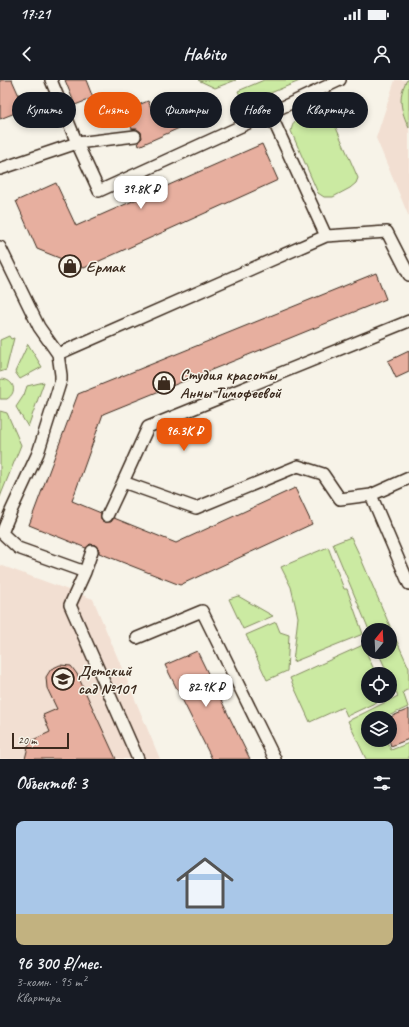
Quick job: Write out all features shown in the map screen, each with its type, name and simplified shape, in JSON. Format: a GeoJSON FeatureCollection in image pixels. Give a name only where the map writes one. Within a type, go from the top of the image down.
{"type":"FeatureCollection","features":[{"type":"Feature","properties":{"kind":"lane"},"geometry":{"type":"LineString","coordinates":[[51,80],[99,191],[237,128]]}},
{"type":"Feature","properties":{"kind":"lane"},"geometry":{"type":"LineString","coordinates":[[284,106],[340,80]]}},
{"type":"Feature","properties":{"kind":"lane"},"geometry":{"type":"LineString","coordinates":[[277,128],[326,236]]}},
{"type":"Feature","properties":{"kind":"lane"},"geometry":{"type":"LineString","coordinates":[[0,169],[77,143],[135,136]]}},
{"type":"Feature","properties":{"kind":"lane"},"geometry":{"type":"LineString","coordinates":[[58,354],[326,236],[387,232],[409,276]]}},
{"type":"Feature","properties":{"kind":"lane"},"geometry":{"type":"LineString","coordinates":[[0,247],[39,327],[58,354],[62,375],[38,454],[11,510],[2,533],[18,548],[84,572]]}},
{"type":"Feature","properties":{"kind":"lane"},"geometry":{"type":"LineString","coordinates":[[107,516],[148,428],[409,321]]}},
{"type":"Feature","properties":{"kind":"lane"},"geometry":{"type":"LineString","coordinates":[[123,482],[196,508],[298,466],[323,474],[340,499],[371,495],[409,478]]}},
{"type":"Feature","properties":{"kind":"lane"},"geometry":{"type":"LineString","coordinates":[[371,495],[409,584]]}},
{"type":"Feature","properties":{"kind":"lane"},"geometry":{"type":"LineString","coordinates":[[92,551],[70,604],[138,759]]}},
{"type":"Feature","properties":{"kind":"lane"},"geometry":{"type":"LineString","coordinates":[[136,638],[202,611],[275,759]]}},
{"type":"Feature","properties":{"kind":"shaded area"},"geometry":{"type":"Polygon","coordinates":[[[395,80],[409,80],[409,217],[376,138],[395,80]]]}},
{"type":"Feature","properties":{"kind":"shaded area","name":"Детский сад №101"},"geometry":{"type":"Polygon","coordinates":[[[0,565],[93,599],[160,759],[0,759],[0,565]]]}},
{"type":"Feature","properties":{"kind":"green space"},"geometry":{"type":"Polygon","coordinates":[[[198,80],[236,80],[215,88],[198,80]]]}},
{"type":"Feature","properties":{"kind":"green space"},"geometry":{"type":"Polygon","coordinates":[[[264,80],[302,80],[273,92],[238,91],[264,80]]]}},
{"type":"Feature","properties":{"kind":"green space"},"geometry":{"type":"Polygon","coordinates":[[[407,80],[409,80],[409,128],[401,104],[402,92],[407,80]]]}},
{"type":"Feature","properties":{"kind":"green space"},"geometry":{"type":"Polygon","coordinates":[[[292,126],[292,128],[336,128],[358,178],[356,183],[333,197],[324,197],[318,193],[291,131],[292,126]]]}},
{"type":"Feature","properties":{"kind":"green space"},"geometry":{"type":"Polygon","coordinates":[[[9,336],[11,339],[14,338],[6,370],[0,372],[0,340],[9,336]]]}},
{"type":"Feature","properties":{"kind":"green space"},"geometry":{"type":"Polygon","coordinates":[[[28,344],[42,367],[20,379],[15,372],[28,344]]]}},
{"type":"Feature","properties":{"kind":"green space"},"geometry":{"type":"Polygon","coordinates":[[[2,379],[12,384],[13,387],[13,393],[7,399],[0,399],[0,380],[2,379]]]}},
{"type":"Feature","properties":{"kind":"green space"},"geometry":{"type":"Polygon","coordinates":[[[44,382],[28,427],[16,407],[24,395],[27,386],[44,382]]]}},
{"type":"Feature","properties":{"kind":"green space"},"geometry":{"type":"Polygon","coordinates":[[[0,411],[7,413],[21,445],[0,497],[0,411]]]}},
{"type":"Feature","properties":{"kind":"green space"},"geometry":{"type":"Polygon","coordinates":[[[351,537],[389,623],[366,623],[333,544],[351,537]]]}},
{"type":"Feature","properties":{"kind":"green space"},"geometry":{"type":"Polygon","coordinates":[[[328,547],[344,589],[347,589],[361,628],[361,635],[293,662],[298,617],[291,587],[281,567],[328,547]]]}},
{"type":"Feature","properties":{"kind":"green space"},"geometry":{"type":"Polygon","coordinates":[[[238,596],[273,616],[243,629],[229,599],[238,596]]]}},
{"type":"Feature","properties":{"kind":"green space"},"geometry":{"type":"Polygon","coordinates":[[[276,622],[280,632],[289,635],[287,671],[267,680],[246,635],[276,622]]]}},
{"type":"Feature","properties":{"kind":"green space"},"geometry":{"type":"Polygon","coordinates":[[[397,641],[409,668],[409,689],[403,692],[408,707],[397,712],[368,711],[384,703],[397,703],[397,667],[385,667],[381,659],[397,659],[397,641]]]}},
{"type":"Feature","properties":{"kind":"green space"},"geometry":{"type":"Polygon","coordinates":[[[361,646],[361,659],[369,659],[373,667],[361,667],[361,703],[375,703],[347,716],[343,707],[310,722],[290,678],[361,646]]]}},
{"type":"Feature","properties":{"kind":"green space"},"geometry":{"type":"Polygon","coordinates":[[[361,714],[361,747],[390,747],[391,750],[409,743],[409,759],[366,759],[348,721],[361,714]]]}},
{"type":"Feature","properties":{"kind":"building"},"geometry":{"type":"Polygon","coordinates":[[[0,80],[12,80],[17,92],[12,92],[12,114],[0,119],[0,80]]]}},
{"type":"Feature","properties":{"kind":"building"},"geometry":{"type":"Polygon","coordinates":[[[65,80],[86,80],[91,92],[84,92],[84,102],[76,105],[76,92],[70,92],[65,80]]]}},
{"type":"Feature","properties":{"kind":"building"},"geometry":{"type":"Polygon","coordinates":[[[148,101],[150,106],[150,128],[179,128],[139,146],[138,142],[142,138],[141,132],[137,129],[132,128],[142,128],[142,104],[148,101]]]}},
{"type":"Feature","properties":{"kind":"building"},"geometry":{"type":"Polygon","coordinates":[[[262,144],[278,180],[84,268],[37,249],[16,201],[56,183],[76,226],[262,144]]]}},
{"type":"Feature","properties":{"kind":"building"},"geometry":{"type":"Polygon","coordinates":[[[376,273],[386,299],[103,414],[72,501],[101,513],[101,520],[104,522],[111,522],[114,518],[176,543],[295,488],[312,524],[180,585],[99,553],[99,549],[95,545],[90,544],[86,548],[29,525],[78,394],[376,273]]]}},
{"type":"Feature","properties":{"kind":"building"},"geometry":{"type":"Polygon","coordinates":[[[409,351],[409,372],[396,378],[388,361],[409,351]]]}},
{"type":"Feature","properties":{"kind":"building"},"geometry":{"type":"Polygon","coordinates":[[[197,651],[250,759],[212,759],[165,665],[197,651]]]}},
{"type":"Feature","properties":{"kind":"building"},"geometry":{"type":"Polygon","coordinates":[[[60,665],[71,666],[77,674],[116,759],[25,759],[31,742],[50,732],[43,715],[57,709],[47,688],[46,677],[51,669],[60,665]]]}},
{"type":"Feature","properties":{"kind":"building"},"geometry":{"type":"Polygon","coordinates":[[[409,709],[409,739],[397,744],[397,714],[409,709]]]}},
{"type":"Feature","properties":{"kind":"place","name":"Ермак"},"geometry":{"type":"Point","coordinates":[70,266]}},
{"type":"Feature","properties":{"kind":"place","name":"Студия красоты Анны Тимофеевой"},"geometry":{"type":"Point","coordinates":[164,383]}},
{"type":"Feature","properties":{"kind":"place","name":"Детский сад №101"},"geometry":{"type":"Point","coordinates":[63,679]}}]}
